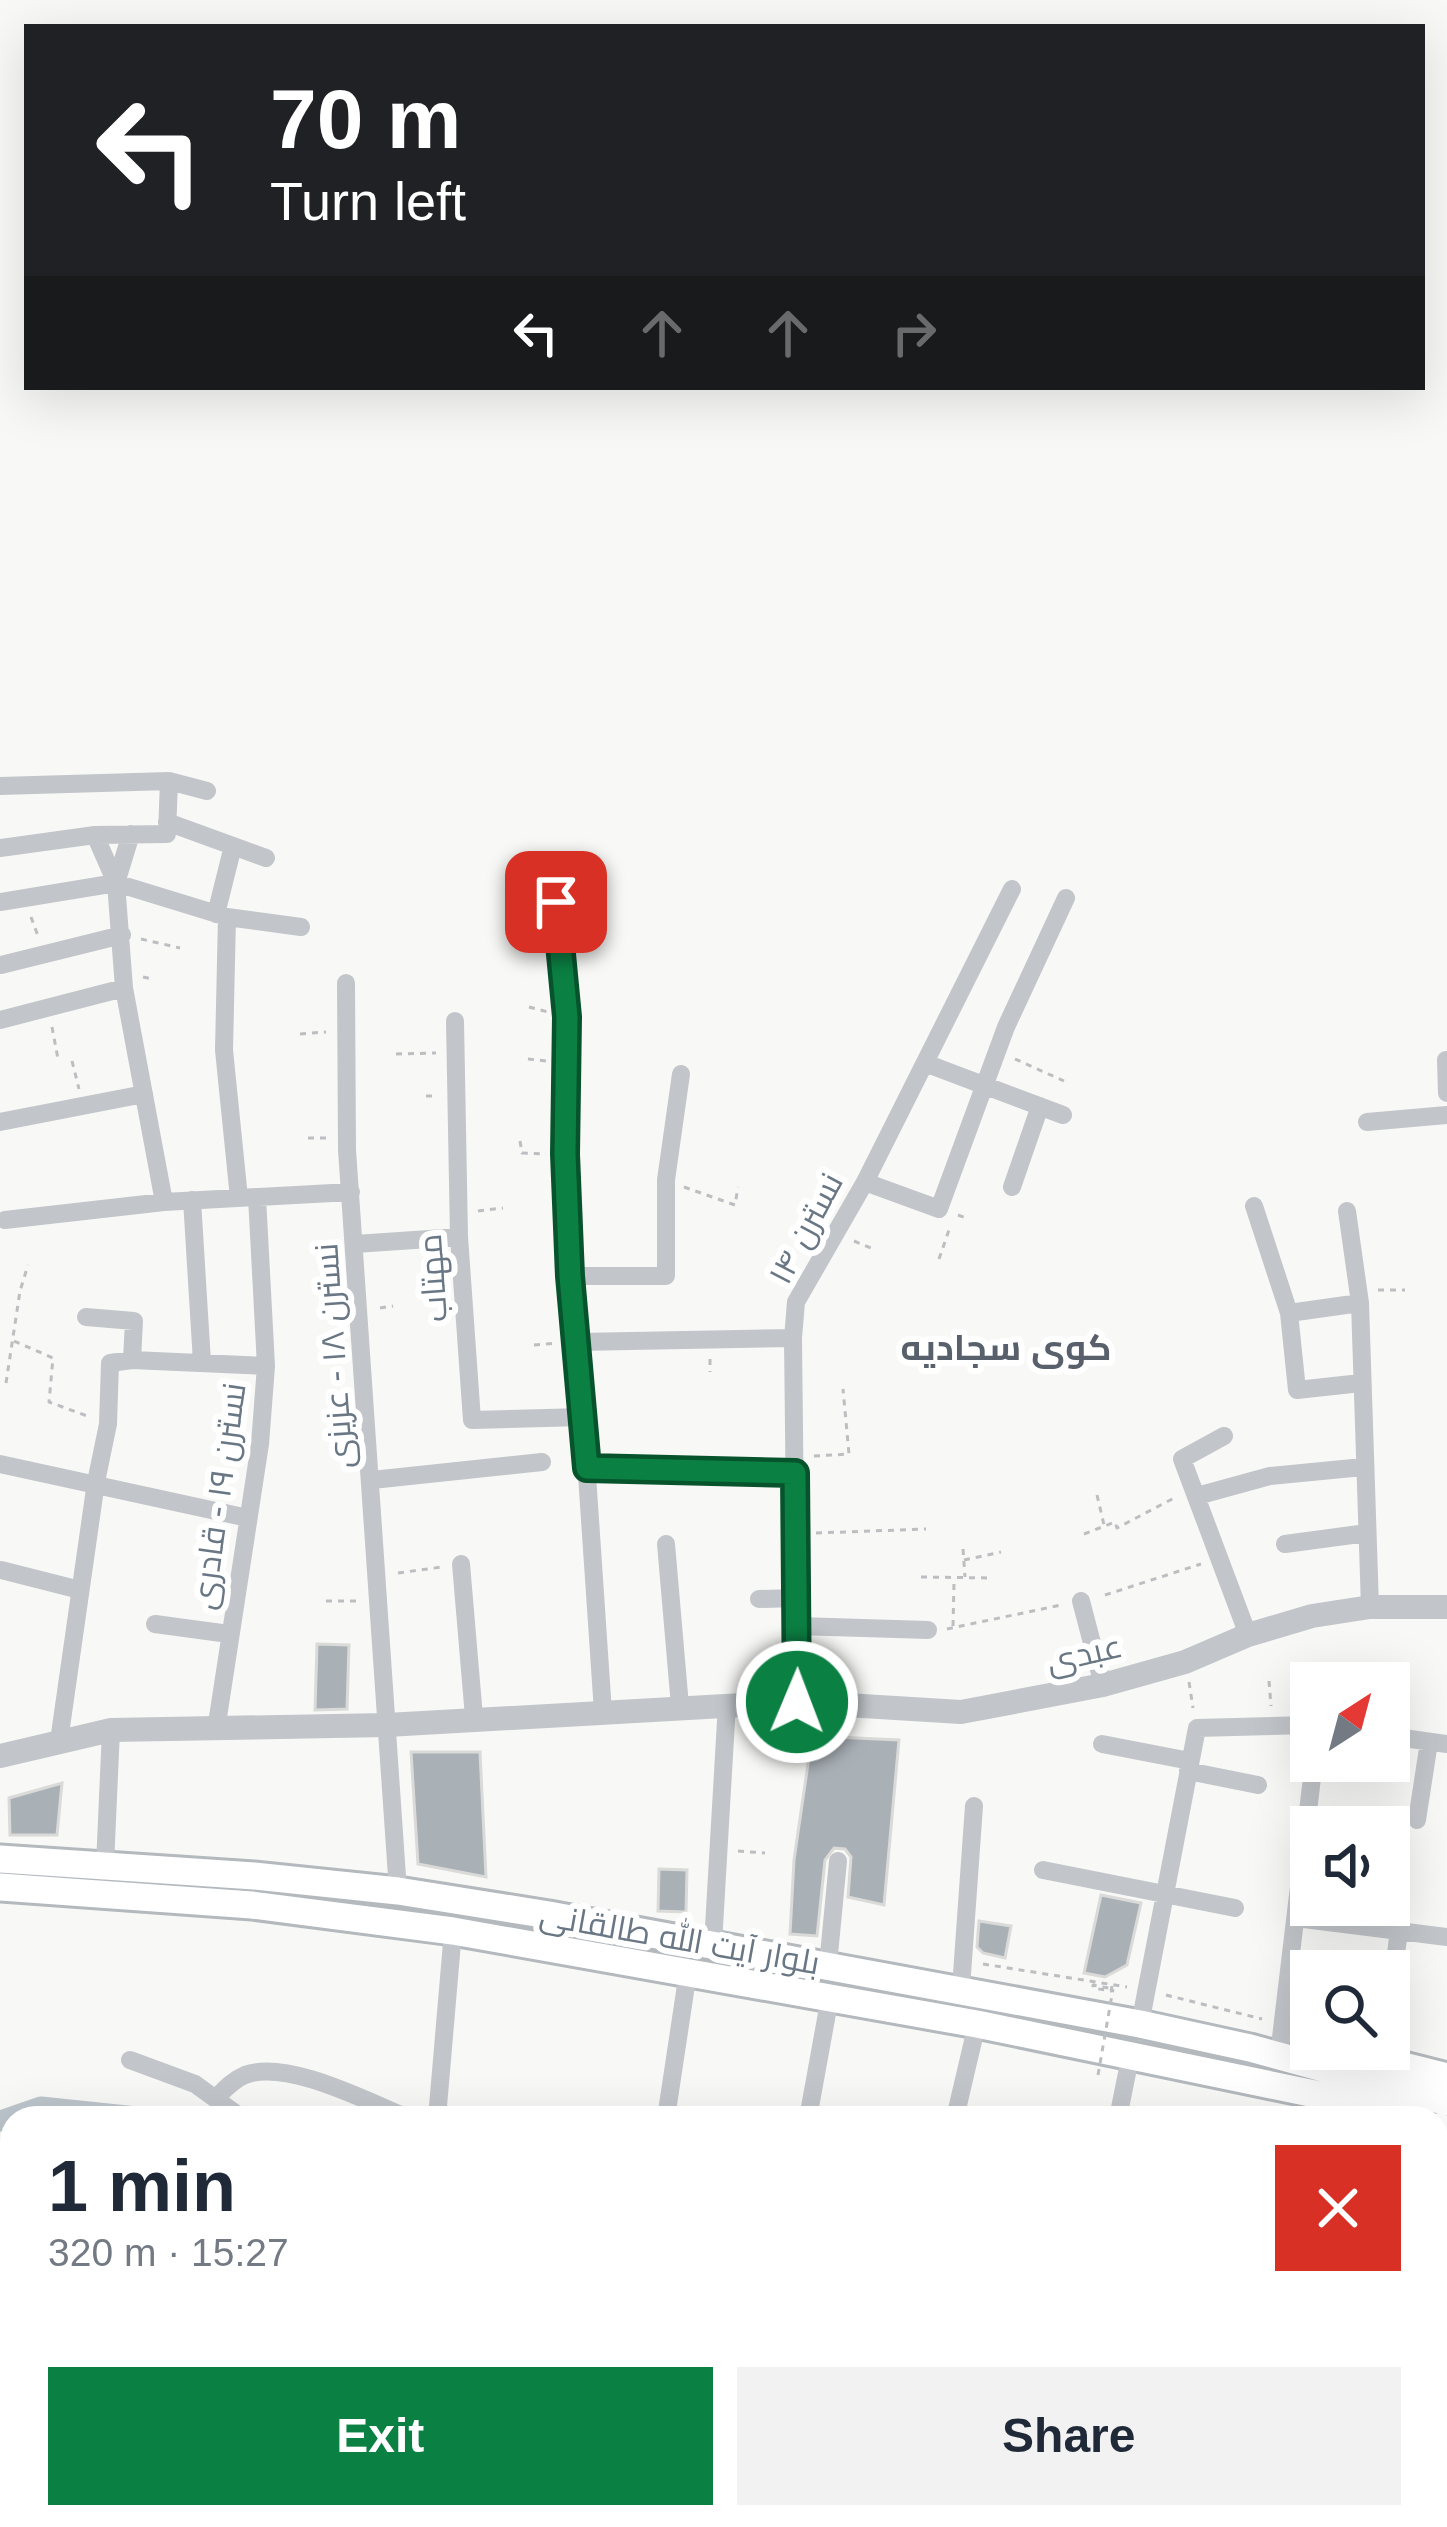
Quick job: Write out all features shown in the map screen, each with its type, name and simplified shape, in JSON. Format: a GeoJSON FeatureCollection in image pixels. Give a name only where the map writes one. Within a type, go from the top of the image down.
{"type":"FeatureCollection","features":[{"type":"Feature","properties":{"kind":"main road","name":"بلوار آیت الله طالقانی"},"geometry":{"type":"LineString","coordinates":[[0,1858],[398,1891],[828,1965],[962,1975],[1139,2024],[1250,2048],[1342,2098]]}},
{"type":"Feature","properties":{"kind":"main road","name":"بلوار آیت الله طالقانی"},"geometry":{"type":"LineString","coordinates":[[0,1887],[252,1904],[453,1931],[977,2024],[1342,2098]]}},
{"type":"Feature","properties":{"kind":"main road"},"geometry":{"type":"LineString","coordinates":[[1250,2048],[1281,2035],[1447,2077]]}},
{"type":"Feature","properties":{"kind":"main road"},"geometry":{"type":"LineString","coordinates":[[1342,2098],[1447,2102]]}},
{"type":"Feature","properties":{"kind":"street"},"geometry":{"type":"LineString","coordinates":[[0,848],[95,835],[167,834],[169,781]]}},
{"type":"Feature","properties":{"kind":"street"},"geometry":{"type":"LineString","coordinates":[[0,786],[169,781],[207,791]]}},
{"type":"Feature","properties":{"kind":"street"},"geometry":{"type":"LineString","coordinates":[[167,822],[266,858]]}},
{"type":"Feature","properties":{"kind":"street"},"geometry":{"type":"LineString","coordinates":[[95,835],[116,883],[124,988],[164,1202]]}},
{"type":"Feature","properties":{"kind":"street"},"geometry":{"type":"LineString","coordinates":[[116,883],[131,835]]}},
{"type":"Feature","properties":{"kind":"street","name":"نسترن ۱۹ - قادری"},"geometry":{"type":"LineString","coordinates":[[216,1730],[260,1444],[266,1366],[248,1197],[224,1050],[221,915],[233,846]]}},
{"type":"Feature","properties":{"kind":"street"},"geometry":{"type":"LineString","coordinates":[[0,902],[116,883],[221,915],[301,926]]}},
{"type":"Feature","properties":{"kind":"street","name":"نسترن ۱۴"},"geometry":{"type":"LineString","coordinates":[[797,1702],[796,1302],[865,1182],[1012,889]]}},
{"type":"Feature","properties":{"kind":"street"},"geometry":{"type":"LineString","coordinates":[[865,1182],[939,1209],[997,1051],[1066,898]]}},
{"type":"Feature","properties":{"kind":"street"},"geometry":{"type":"LineString","coordinates":[[556,902],[567,1017],[570,1276],[603,1712]]}},
{"type":"Feature","properties":{"kind":"street"},"geometry":{"type":"LineString","coordinates":[[2,965],[122,935]]}},
{"type":"Feature","properties":{"kind":"street","name":"نسترن ۱۸ - عزیزی"},"geometry":{"type":"LineString","coordinates":[[346,983],[351,1192],[398,1891]]}},
{"type":"Feature","properties":{"kind":"street"},"geometry":{"type":"LineString","coordinates":[[0,1020],[124,988]]}},
{"type":"Feature","properties":{"kind":"street","name":"مهتاب"},"geometry":{"type":"LineString","coordinates":[[455,1021],[459,1237],[472,1420],[583,1417]]}},
{"type":"Feature","properties":{"kind":"street"},"geometry":{"type":"LineString","coordinates":[[1446,1060],[1447,1093]]}},
{"type":"Feature","properties":{"kind":"street"},"geometry":{"type":"LineString","coordinates":[[926,1063],[1063,1115]]}},
{"type":"Feature","properties":{"kind":"street"},"geometry":{"type":"LineString","coordinates":[[570,1276],[666,1276],[666,1180],[681,1074]]}},
{"type":"Feature","properties":{"kind":"street"},"geometry":{"type":"LineString","coordinates":[[0,1122],[144,1094]]}},
{"type":"Feature","properties":{"kind":"street"},"geometry":{"type":"LineString","coordinates":[[1012,1187],[1040,1106]]}},
{"type":"Feature","properties":{"kind":"street"},"geometry":{"type":"LineString","coordinates":[[1367,1122],[1447,1115]]}},
{"type":"Feature","properties":{"kind":"street"},"geometry":{"type":"LineString","coordinates":[[5,1220],[164,1202],[351,1192]]}},
{"type":"Feature","properties":{"kind":"street"},"geometry":{"type":"LineString","coordinates":[[192,1200],[202,1362]]}},
{"type":"Feature","properties":{"kind":"street"},"geometry":{"type":"LineString","coordinates":[[1254,1206],[1289,1313],[1297,1390],[1361,1383]]}},
{"type":"Feature","properties":{"kind":"street"},"geometry":{"type":"LineString","coordinates":[[1347,1211],[1359,1296],[1370,1606]]}},
{"type":"Feature","properties":{"kind":"street"},"geometry":{"type":"LineString","coordinates":[[355,1244],[459,1237]]}},
{"type":"Feature","properties":{"kind":"street"},"geometry":{"type":"LineString","coordinates":[[1289,1313],[1359,1296]]}},
{"type":"Feature","properties":{"kind":"street"},"geometry":{"type":"LineString","coordinates":[[86,1317],[134,1321],[132,1360]]}},
{"type":"Feature","properties":{"kind":"street"},"geometry":{"type":"LineString","coordinates":[[578,1342],[793,1338]]}},
{"type":"Feature","properties":{"kind":"street"},"geometry":{"type":"LineString","coordinates":[[59,1741],[108,1424],[110,1364],[132,1360],[266,1366]]}},
{"type":"Feature","properties":{"kind":"street"},"geometry":{"type":"LineString","coordinates":[[1224,1436],[1182,1459],[1248,1635]]}},
{"type":"Feature","properties":{"kind":"street"},"geometry":{"type":"LineString","coordinates":[[372,1480],[542,1462]]}},
{"type":"Feature","properties":{"kind":"street"},"geometry":{"type":"LineString","coordinates":[[0,1464],[248,1517]]}},
{"type":"Feature","properties":{"kind":"street"},"geometry":{"type":"LineString","coordinates":[[587,1468],[795,1465]]}},
{"type":"Feature","properties":{"kind":"street"},"geometry":{"type":"LineString","coordinates":[[1195,1492],[1270,1475],[1363,1467]]}},
{"type":"Feature","properties":{"kind":"street"},"geometry":{"type":"LineString","coordinates":[[1285,1544],[1367,1533]]}},
{"type":"Feature","properties":{"kind":"street"},"geometry":{"type":"LineString","coordinates":[[667,1544],[680,1706]]}},
{"type":"Feature","properties":{"kind":"street"},"geometry":{"type":"LineString","coordinates":[[461,1564],[474,1717]]}},
{"type":"Feature","properties":{"kind":"street"},"geometry":{"type":"LineString","coordinates":[[1,1570],[80,1590]]}},
{"type":"Feature","properties":{"kind":"street"},"geometry":{"type":"LineString","coordinates":[[759,1599],[798,1598]]}},
{"type":"Feature","properties":{"kind":"street"},"geometry":{"type":"LineString","coordinates":[[1081,1601],[1103,1684]]}},
{"type":"Feature","properties":{"kind":"street","name":"عبدی"},"geometry":{"type":"LineString","coordinates":[[0,1756],[111,1730],[387,1725],[797,1702],[961,1712],[1103,1684],[1185,1662],[1248,1635],[1312,1616],[1370,1606],[1447,1607]]}},
{"type":"Feature","properties":{"kind":"street"},"geometry":{"type":"LineString","coordinates":[[154,1624],[229,1634]]}},
{"type":"Feature","properties":{"kind":"street"},"geometry":{"type":"LineString","coordinates":[[798,1626],[928,1630]]}},
{"type":"Feature","properties":{"kind":"street"},"geometry":{"type":"LineString","coordinates":[[713,1943],[727,1704]]}},
{"type":"Feature","properties":{"kind":"street"},"geometry":{"type":"LineString","coordinates":[[1139,2024],[1197,1728],[1290,1726]]}},
{"type":"Feature","properties":{"kind":"street"},"geometry":{"type":"LineString","coordinates":[[105,1865],[111,1730]]}},
{"type":"Feature","properties":{"kind":"street"},"geometry":{"type":"LineString","coordinates":[[1417,1820],[1438,1743]]}},
{"type":"Feature","properties":{"kind":"street"},"geometry":{"type":"LineString","coordinates":[[1102,1744],[1258,1785]]}},
{"type":"Feature","properties":{"kind":"street"},"geometry":{"type":"LineString","coordinates":[[962,1975],[974,1806]]}},
{"type":"Feature","properties":{"kind":"street"},"geometry":{"type":"LineString","coordinates":[[828,1965],[838,1861]]}},
{"type":"Feature","properties":{"kind":"street"},"geometry":{"type":"LineString","coordinates":[[1043,1870],[1235,1908]]}},
{"type":"Feature","properties":{"kind":"street"},"geometry":{"type":"LineString","coordinates":[[1281,2035],[1295,1926]]}},
{"type":"Feature","properties":{"kind":"street"},"geometry":{"type":"LineString","coordinates":[[1365,1926],[1447,1936]]}},
{"type":"Feature","properties":{"kind":"street"},"geometry":{"type":"LineString","coordinates":[[1396,1950],[1399,1930]]}},
{"type":"Feature","properties":{"kind":"street"},"geometry":{"type":"LineString","coordinates":[[438,2106],[453,1931]]}},
{"type":"Feature","properties":{"kind":"street"},"geometry":{"type":"LineString","coordinates":[[668,2106],[688,1972]]}},
{"type":"Feature","properties":{"kind":"street"},"geometry":{"type":"LineString","coordinates":[[810,2106],[830,1997]]}},
{"type":"Feature","properties":{"kind":"street"},"geometry":{"type":"LineString","coordinates":[[958,2106],[977,2024]]}},
{"type":"Feature","properties":{"kind":"street"},"geometry":{"type":"LineString","coordinates":[[1120,2106],[1130,2058]]}},
{"type":"Feature","properties":{"kind":"street"},"geometry":{"type":"LineString","coordinates":[[130,2060],[195,2084],[226,2106]]}},
{"type":"Feature","properties":{"kind":"street"},"geometry":{"type":"LineString","coordinates":[[216,2098],[250,2072],[278,2072],[378,2106]]}},
{"type":"Feature","properties":{"kind":"path"},"geometry":{"type":"LineString","coordinates":[[24,898],[44,955]]}},
{"type":"Feature","properties":{"kind":"path"},"geometry":{"type":"LineString","coordinates":[[122,935],[180,948]]}},
{"type":"Feature","properties":{"kind":"path"},"geometry":{"type":"LineString","coordinates":[[49,1007],[58,1060]]}},
{"type":"Feature","properties":{"kind":"path"},"geometry":{"type":"LineString","coordinates":[[300,1034],[346,1029]]}},
{"type":"Feature","properties":{"kind":"path"},"geometry":{"type":"LineString","coordinates":[[997,1051],[1064,1082]]}},
{"type":"Feature","properties":{"kind":"path"},"geometry":{"type":"LineString","coordinates":[[396,1054],[455,1052]]}},
{"type":"Feature","properties":{"kind":"path"},"geometry":{"type":"LineString","coordinates":[[72,1061],[83,1106]]}},
{"type":"Feature","properties":{"kind":"path"},"geometry":{"type":"LineString","coordinates":[[520,1141],[522,1153],[565,1154]]}},
{"type":"Feature","properties":{"kind":"path"},"geometry":{"type":"LineString","coordinates":[[666,1180],[735,1205],[738,1187]]}},
{"type":"Feature","properties":{"kind":"path"},"geometry":{"type":"LineString","coordinates":[[458,1213],[502,1208]]}},
{"type":"Feature","properties":{"kind":"path"},"geometry":{"type":"LineString","coordinates":[[939,1258],[955,1214]]}},
{"type":"Feature","properties":{"kind":"path"},"geometry":{"type":"LineString","coordinates":[[6,1383],[28,1264]]}},
{"type":"Feature","properties":{"kind":"path"},"geometry":{"type":"LineString","coordinates":[[1359,1296],[1405,1290]]}},
{"type":"Feature","properties":{"kind":"path"},"geometry":{"type":"LineString","coordinates":[[14,1341],[53,1358],[49,1402],[108,1424]]}},
{"type":"Feature","properties":{"kind":"path"},"geometry":{"type":"LineString","coordinates":[[534,1345],[578,1342]]}},
{"type":"Feature","properties":{"kind":"path"},"geometry":{"type":"LineString","coordinates":[[795,1465],[849,1454],[843,1389]]}},
{"type":"Feature","properties":{"kind":"path"},"geometry":{"type":"LineString","coordinates":[[1084,1534],[1115,1522],[1117,1528],[1195,1492]]}},
{"type":"Feature","properties":{"kind":"path"},"geometry":{"type":"LineString","coordinates":[[1097,1496],[1104,1526]]}},
{"type":"Feature","properties":{"kind":"path"},"geometry":{"type":"LineString","coordinates":[[796,1534],[926,1529]]}},
{"type":"Feature","properties":{"kind":"path"},"geometry":{"type":"LineString","coordinates":[[963,1549],[965,1579]]}},
{"type":"Feature","properties":{"kind":"path"},"geometry":{"type":"LineString","coordinates":[[964,1560],[1001,1552]]}},
{"type":"Feature","properties":{"kind":"path"},"geometry":{"type":"LineString","coordinates":[[1105,1595],[1220,1558]]}},
{"type":"Feature","properties":{"kind":"path"},"geometry":{"type":"LineString","coordinates":[[377,1575],[461,1564]]}},
{"type":"Feature","properties":{"kind":"path"},"geometry":{"type":"LineString","coordinates":[[921,1577],[990,1578]]}},
{"type":"Feature","properties":{"kind":"path"},"geometry":{"type":"LineString","coordinates":[[954,1579],[953,1628],[1081,1601]]}},
{"type":"Feature","properties":{"kind":"path"},"geometry":{"type":"LineString","coordinates":[[326,1601],[379,1600]]}},
{"type":"Feature","properties":{"kind":"path"},"geometry":{"type":"LineString","coordinates":[[1185,1662],[1197,1728]]}},
{"type":"Feature","properties":{"kind":"path"},"geometry":{"type":"LineString","coordinates":[[1269,1681],[1273,1726]]}},
{"type":"Feature","properties":{"kind":"path"},"geometry":{"type":"LineString","coordinates":[[718,1849],[765,1853]]}},
{"type":"Feature","properties":{"kind":"path"},"geometry":{"type":"LineString","coordinates":[[962,1975],[1146,1990],[1281,2035]]}},
{"type":"Feature","properties":{"kind":"path"},"geometry":{"type":"LineString","coordinates":[[1097,2076],[1113,1987]]}},
{"type":"Feature","properties":{"kind":"building"},"geometry":{"type":"Polygon","coordinates":[[[317,1644],[349,1645],[347,1709],[315,1710],[317,1644]]]}},
{"type":"Feature","properties":{"kind":"building"},"geometry":{"type":"Polygon","coordinates":[[[812,1736],[899,1740],[884,1905],[848,1897],[851,1857],[845,1849],[834,1848],[825,1860],[817,1936],[790,1934],[794,1860],[812,1736]]]}},
{"type":"Feature","properties":{"kind":"building"},"geometry":{"type":"Polygon","coordinates":[[[411,1752],[480,1752],[486,1877],[418,1864],[411,1752]]]}},
{"type":"Feature","properties":{"kind":"building"},"geometry":{"type":"Polygon","coordinates":[[[62,1783],[57,1835],[10,1835],[9,1798],[62,1783]]]}},
{"type":"Feature","properties":{"kind":"building"},"geometry":{"type":"Polygon","coordinates":[[[659,1869],[687,1870],[686,1912],[658,1911],[659,1869]]]}},
{"type":"Feature","properties":{"kind":"building"},"geometry":{"type":"Polygon","coordinates":[[[1101,1895],[1141,1903],[1127,1965],[1105,1977],[1084,1973],[1101,1895]]]}},
{"type":"Feature","properties":{"kind":"building"},"geometry":{"type":"Polygon","coordinates":[[[979,1921],[1011,1926],[1005,1958],[977,1947],[979,1921]]]}},
{"type":"Feature","properties":{"kind":"district","name":"کوی سجادیه"},"geometry":{"type":"Point","coordinates":[1006,1347]}},
{"type":"Feature","properties":{"kind":"route"},"geometry":{"type":"LineString","coordinates":[[556,902],[567,1017],[570,1276],[587,1468],[795,1473],[797,1702]]}}]}
